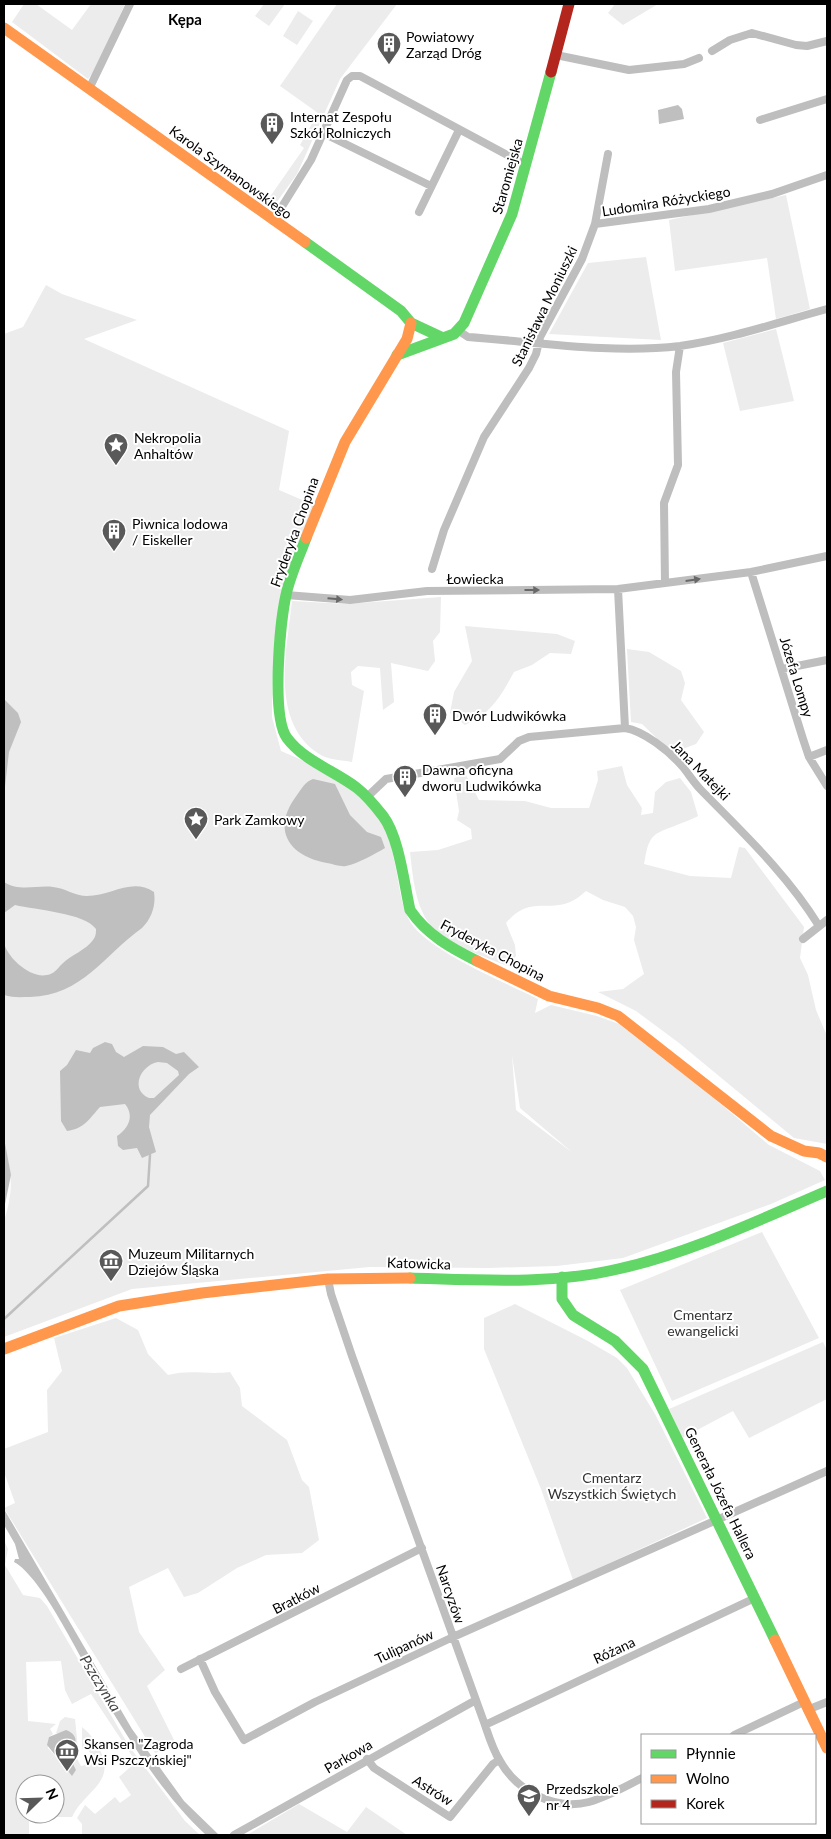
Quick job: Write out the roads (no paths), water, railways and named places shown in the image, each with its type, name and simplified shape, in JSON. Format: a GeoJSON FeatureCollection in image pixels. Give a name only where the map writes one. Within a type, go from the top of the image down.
{"type":"FeatureCollection","features":[{"type":"Feature","properties":{"kind":"street"},"geometry":{"type":"LineString","coordinates":[[89,89],[130,4]]}},
{"type":"Feature","properties":{"kind":"street","name":"Staromiejska"},"geometry":{"type":"LineString","coordinates":[[463,334],[504,234],[526,165],[569,4]]}},
{"type":"Feature","properties":{"kind":"street","name":"Karola Szymanowskiego"},"geometry":{"type":"LineString","coordinates":[[4,28],[401,311],[411,323],[421,326],[441,337]]}},
{"type":"Feature","properties":{"kind":"street"},"geometry":{"type":"LineString","coordinates":[[712,51],[730,40],[752,33],[796,45],[808,46],[827,41]]}},
{"type":"Feature","properties":{"kind":"street"},"geometry":{"type":"LineString","coordinates":[[556,55],[629,70],[684,64],[699,58]]}},
{"type":"Feature","properties":{"kind":"street"},"geometry":{"type":"LineString","coordinates":[[273,221],[299,181],[347,80],[356,75],[526,165]]}},
{"type":"Feature","properties":{"kind":"street"},"geometry":{"type":"LineString","coordinates":[[760,120],[827,99]]}},
{"type":"Feature","properties":{"kind":"street"},"geometry":{"type":"LineString","coordinates":[[419,212],[459,130]]}},
{"type":"Feature","properties":{"kind":"street"},"geometry":{"type":"LineString","coordinates":[[323,133],[431,186]]}},
{"type":"Feature","properties":{"kind":"street","name":"Stanisława Moniuszki"},"geometry":{"type":"LineString","coordinates":[[432,569],[444,530],[474,457],[494,418],[529,368],[540,342],[540,337],[582,259],[595,224],[608,154]]}},
{"type":"Feature","properties":{"kind":"street","name":"Ludomira Różyckiego"},"geometry":{"type":"LineString","coordinates":[[595,224],[709,209],[772,194],[827,175]]}},
{"type":"Feature","properties":{"kind":"street"},"geometry":{"type":"LineString","coordinates":[[396,355],[441,337],[463,334],[614,347],[680,346],[827,309]]}},
{"type":"Feature","properties":{"kind":"street","name":"Fryderyka Chopina"},"geometry":{"type":"LineString","coordinates":[[411,323],[410,334],[345,442],[300,551],[286,595],[281,632],[278,682],[281,723],[286,737],[306,756],[349,782],[367,797],[389,826],[398,852],[407,901],[416,920],[427,932],[442,943],[530,988],[549,996],[598,1008],[618,1016],[771,1136],[804,1151],[827,1166]]}},
{"type":"Feature","properties":{"kind":"street"},"geometry":{"type":"LineString","coordinates":[[665,583],[664,503],[678,465],[676,372],[680,346]]}},
{"type":"Feature","properties":{"kind":"street","name":"Łowiecka"},"geometry":{"type":"LineString","coordinates":[[286,595],[350,600],[427,591],[618,589],[751,572],[827,556]]}},
{"type":"Feature","properties":{"kind":"street","name":"Józefa Lompy"},"geometry":{"type":"LineString","coordinates":[[751,572],[809,757],[827,786]]}},
{"type":"Feature","properties":{"kind":"street"},"geometry":{"type":"LineString","coordinates":[[367,797],[386,778],[500,759],[519,741],[529,737],[625,728],[618,589]]}},
{"type":"Feature","properties":{"kind":"street"},"geometry":{"type":"LineString","coordinates":[[782,670],[827,660]]}},
{"type":"Feature","properties":{"kind":"street","name":"Jana Matejki"},"geometry":{"type":"LineString","coordinates":[[625,728],[632,729],[654,742],[680,764],[699,788],[759,847],[819,926]]}},
{"type":"Feature","properties":{"kind":"street"},"geometry":{"type":"LineString","coordinates":[[809,757],[827,750]]}},
{"type":"Feature","properties":{"kind":"street"},"geometry":{"type":"LineString","coordinates":[[803,938],[827,920]]}},
{"type":"Feature","properties":{"kind":"street","name":"Fryderyka Chopina"},"geometry":{"type":"LineString","coordinates":[[804,1151],[819,1153],[827,1157]]}},
{"type":"Feature","properties":{"kind":"street","name":"Katowicka"},"geometry":{"type":"LineString","coordinates":[[4,1348],[127,1304],[202,1293],[328,1279],[377,1277],[475,1280],[562,1277],[616,1270],[660,1259],[760,1220],[827,1191]]}},
{"type":"Feature","properties":{"kind":"street","name":"Generała Józefa Hallera"},"geometry":{"type":"LineString","coordinates":[[562,1277],[562,1299],[573,1315],[616,1341],[643,1369],[718,1519],[827,1748]]}},
{"type":"Feature","properties":{"kind":"street","name":"Narcyzów"},"geometry":{"type":"LineString","coordinates":[[328,1279],[331,1294],[352,1356],[453,1638],[499,1760],[517,1783],[530,1792],[544,1799],[567,1804],[596,1800],[641,1778]]}},
{"type":"Feature","properties":{"kind":"street","name":"Tulipanów"},"geometry":{"type":"LineString","coordinates":[[200,1660],[215,1692],[244,1740],[315,1702],[453,1638],[827,1471]]}},
{"type":"Feature","properties":{"kind":"street","name":"Bratków"},"geometry":{"type":"LineString","coordinates":[[181,1669],[422,1548]]}},
{"type":"Feature","properties":{"kind":"street","name":"Różana"},"geometry":{"type":"LineString","coordinates":[[485,1725],[755,1598]]}},
{"type":"Feature","properties":{"kind":"street","name":"Parkowa"},"geometry":{"type":"LineString","coordinates":[[234,1834],[476,1700]]}},
{"type":"Feature","properties":{"kind":"street"},"geometry":{"type":"LineString","coordinates":[[736,1734],[806,1706],[827,1702]]}},
{"type":"Feature","properties":{"kind":"street","name":"Astrów"},"geometry":{"type":"LineString","coordinates":[[367,1760],[374,1768],[450,1817],[499,1760]]}},
{"type":"Feature","properties":{"kind":"water"},"geometry":{"type":"Polygon","coordinates":[[[678,105],[682,109],[684,119],[659,124],[658,110],[678,105]]]}},
{"type":"Feature","properties":{"kind":"water"},"geometry":{"type":"Polygon","coordinates":[[[4,699],[18,713],[21,722],[9,752],[4,795],[4,699]]]}},
{"type":"Feature","properties":{"kind":"water"},"geometry":{"type":"Polygon","coordinates":[[[313,779],[335,784],[350,815],[367,832],[381,837],[385,848],[361,861],[344,866],[313,859],[302,854],[294,847],[288,839],[285,830],[285,819],[289,807],[300,790],[313,779]]]}},
{"type":"Feature","properties":{"kind":"water"},"geometry":{"type":"Polygon","coordinates":[[[4,882],[16,887],[57,888],[87,896],[138,886],[154,892],[154,906],[151,916],[142,928],[78,982],[64,990],[48,995],[11,997],[4,995],[4,942],[9,954],[20,966],[34,974],[47,975],[54,972],[90,944],[95,937],[96,929],[82,919],[15,905],[4,913],[4,882]]]}},
{"type":"Feature","properties":{"kind":"water"},"geometry":{"type":"Polygon","coordinates":[[[105,1042],[112,1044],[116,1052],[124,1057],[143,1046],[163,1047],[176,1054],[184,1052],[199,1067],[189,1074],[150,1115],[149,1127],[156,1152],[142,1158],[137,1148],[123,1150],[118,1146],[117,1136],[127,1126],[130,1118],[130,1113],[125,1104],[100,1107],[90,1119],[78,1128],[67,1131],[61,1121],[60,1071],[67,1065],[76,1050],[90,1053],[93,1048],[105,1042]],[[158,1062],[152,1064],[142,1072],[139,1083],[140,1089],[149,1098],[154,1098],[179,1075],[178,1071],[167,1063],[158,1062]]]}},
{"type":"Feature","properties":{"kind":"water"},"geometry":{"type":"Polygon","coordinates":[[[4,1138],[11,1175],[4,1209],[4,1138]]]}},
{"type":"Feature","properties":{"kind":"water","name":"Pszczynka"},"geometry":{"type":"Polygon","coordinates":[[[4,1509],[132,1729],[184,1801],[219,1835],[206,1835],[174,1801],[147,1766],[98,1688],[60,1619],[25,1570],[14,1562],[15,1559],[19,1559],[15,1544],[4,1525],[4,1509]]]}},
{"type":"Feature","properties":{"kind":"water"},"geometry":{"type":"Polygon","coordinates":[[[66,1730],[74,1735],[76,1741],[70,1757],[76,1770],[72,1776],[47,1745],[49,1737],[66,1730]]]}},
{"type":"Feature","properties":{"kind":"waterway"},"geometry":{"type":"LineString","coordinates":[[4,1319],[148,1186],[150,1155]]}},
{"type":"Feature","properties":{"kind":"place","name":"Powiatowy Zarząd Dróg"},"geometry":{"type":"Point","coordinates":[389,65]}},
{"type":"Feature","properties":{"kind":"place","name":"Internat Zespołu Szkół Rolniczych"},"geometry":{"type":"Point","coordinates":[272,145]}},
{"type":"Feature","properties":{"kind":"place","name":"Nekropolia Anhaltów"},"geometry":{"type":"Point","coordinates":[116,466]}},
{"type":"Feature","properties":{"kind":"place","name":"Piwnica lodowa / Eiskeller"},"geometry":{"type":"Point","coordinates":[114,552]}},
{"type":"Feature","properties":{"kind":"place","name":"Dwór Ludwikówka"},"geometry":{"type":"Point","coordinates":[435,736]}},
{"type":"Feature","properties":{"kind":"place","name":"Dawna oficyna dworu Ludwikówka"},"geometry":{"type":"Point","coordinates":[405,798]}},
{"type":"Feature","properties":{"kind":"place","name":"Park Zamkowy"},"geometry":{"type":"Point","coordinates":[196,840]}},
{"type":"Feature","properties":{"kind":"place","name":"Muzeum Militarnych Dziejów Śląska"},"geometry":{"type":"Point","coordinates":[111,1282]}},
{"type":"Feature","properties":{"kind":"place","name":"Skansen \"Zagroda Wsi Pszczyńskiej\""},"geometry":{"type":"Point","coordinates":[67,1772]}},
{"type":"Feature","properties":{"kind":"place","name":"Przedszkole nr 4"},"geometry":{"type":"Point","coordinates":[529,1817]}},
{"type":"Feature","properties":{"kind":"district","name":"Kępa"},"geometry":{"type":"Point","coordinates":[185,19]}},
{"type":"Feature","properties":{"kind":"park label","name":"Cmentarz ewangelicki"},"geometry":{"type":"Point","coordinates":[703,1322]}},
{"type":"Feature","properties":{"kind":"park label","name":"Cmentarz Wszystkich Świętych"},"geometry":{"type":"Point","coordinates":[612,1485]}}]}
